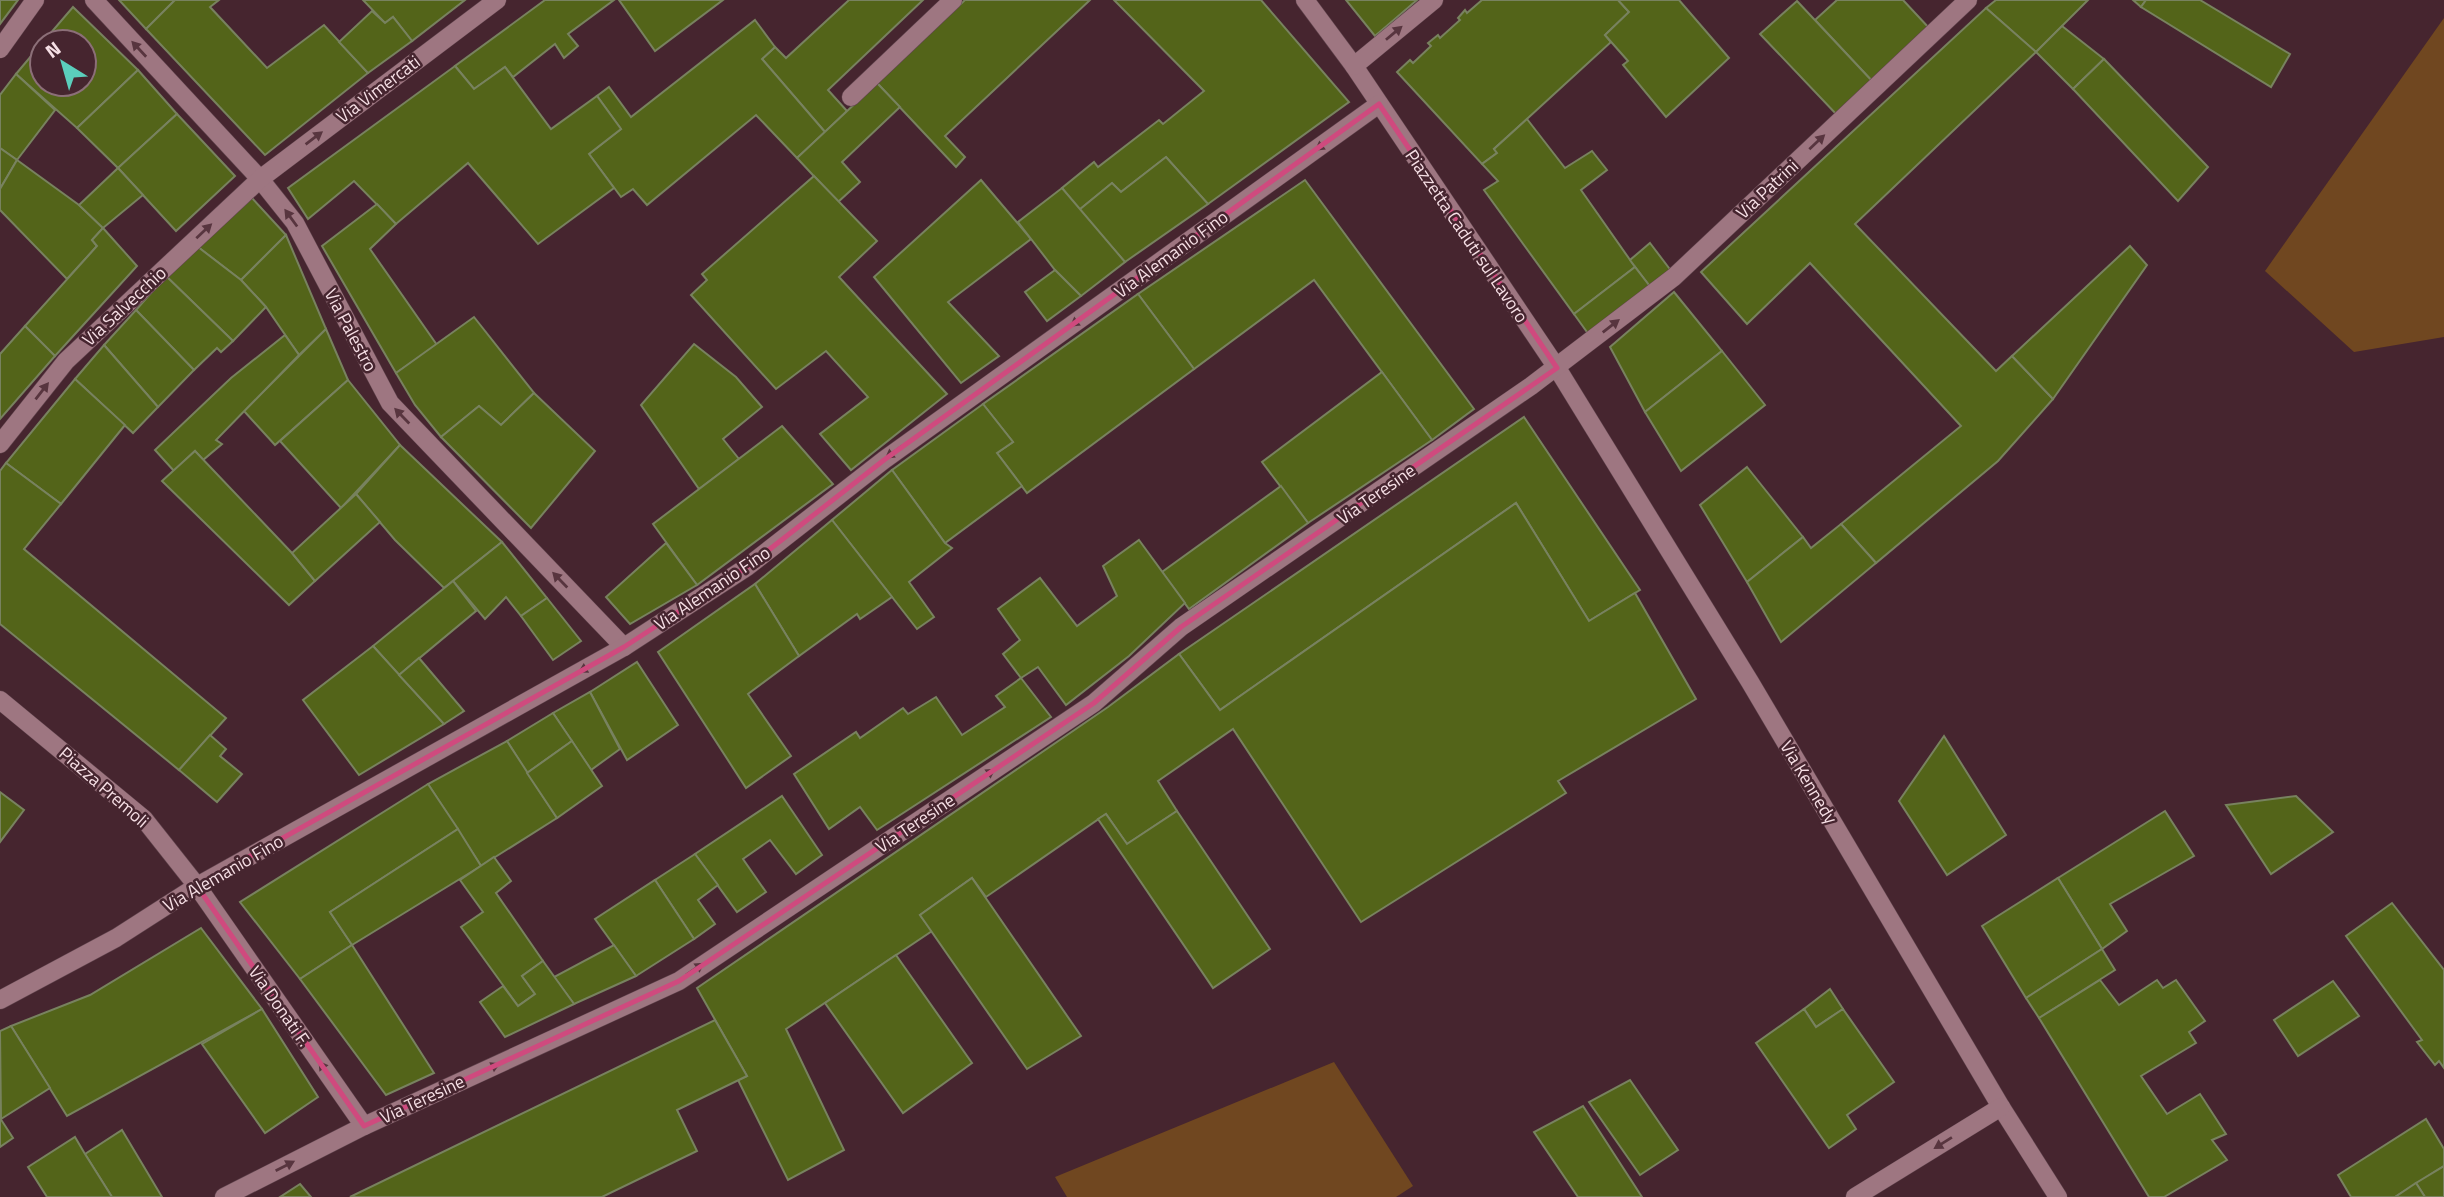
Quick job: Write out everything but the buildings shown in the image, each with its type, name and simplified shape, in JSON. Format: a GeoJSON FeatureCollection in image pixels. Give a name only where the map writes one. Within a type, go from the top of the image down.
{"type":"FeatureCollection","features":[{"type":"Feature","properties":{"kind":"street"},"geometry":{"type":"LineString","coordinates":[[0,49],[35,0]]}},
{"type":"Feature","properties":{"kind":"street","name":"Via Palestro"},"geometry":{"type":"LineString","coordinates":[[94,0],[260,179],[295,223],[390,403],[624,647]]}},
{"type":"Feature","properties":{"kind":"street","name":"Via Vimercati"},"geometry":{"type":"LineString","coordinates":[[260,179],[497,0]]}},
{"type":"Feature","properties":{"kind":"street"},"geometry":{"type":"LineString","coordinates":[[851,97],[953,0]]}},
{"type":"Feature","properties":{"kind":"street","name":"Piazzetta Caduti sul Lavoro"},"geometry":{"type":"LineString","coordinates":[[1305,0],[1354,66],[1557,368]]}},
{"type":"Feature","properties":{"kind":"street"},"geometry":{"type":"LineString","coordinates":[[1354,66],[1434,0]]}},
{"type":"Feature","properties":{"kind":"street","name":"Via Patrini"},"geometry":{"type":"LineString","coordinates":[[1557,368],[1674,277],[1968,0]]}},
{"type":"Feature","properties":{"kind":"street","name":"Via Alemanio Fino"},"geometry":{"type":"LineString","coordinates":[[0,1000],[116,938],[197,886],[624,647],[747,567],[884,460],[1379,104]]}},
{"type":"Feature","properties":{"kind":"street","name":"Via Salvecchio"},"geometry":{"type":"LineString","coordinates":[[0,444],[66,361],[260,179]]}},
{"type":"Feature","properties":{"kind":"street","name":"Via Kennedy"},"geometry":{"type":"LineString","coordinates":[[1557,368],[1750,682],[2001,1107],[2058,1197]]}},
{"type":"Feature","properties":{"kind":"street","name":"Via Teresine"},"geometry":{"type":"LineString","coordinates":[[224,1197],[364,1126],[679,981],[1094,703],[1181,627],[1557,368]]}},
{"type":"Feature","properties":{"kind":"street","name":"Piazza Premoli"},"geometry":{"type":"LineString","coordinates":[[0,699],[144,819],[197,886]]}},
{"type":"Feature","properties":{"kind":"street","name":"Via Donati F."},"geometry":{"type":"LineString","coordinates":[[197,886],[364,1126]]}},
{"type":"Feature","properties":{"kind":"street"},"geometry":{"type":"LineString","coordinates":[[1856,1197],[2001,1107]]}},
{"type":"Feature","properties":{"kind":"highlighted area"},"geometry":{"type":"Polygon","coordinates":[[[1379,104],[1557,368],[1181,627],[1094,703],[679,981],[364,1126],[197,886],[624,647],[747,567],[884,460],[1379,104]]]}},
{"type":"Feature","properties":{"kind":"shaded area"},"geometry":{"type":"Polygon","coordinates":[[[2444,18],[2444,337],[2354,352],[2265,271],[2444,18]]]}},
{"type":"Feature","properties":{"kind":"shaded area"},"geometry":{"type":"Polygon","coordinates":[[[1334,1062],[1413,1186],[1396,1197],[1067,1197],[1055,1177],[1334,1062]]]}}]}
